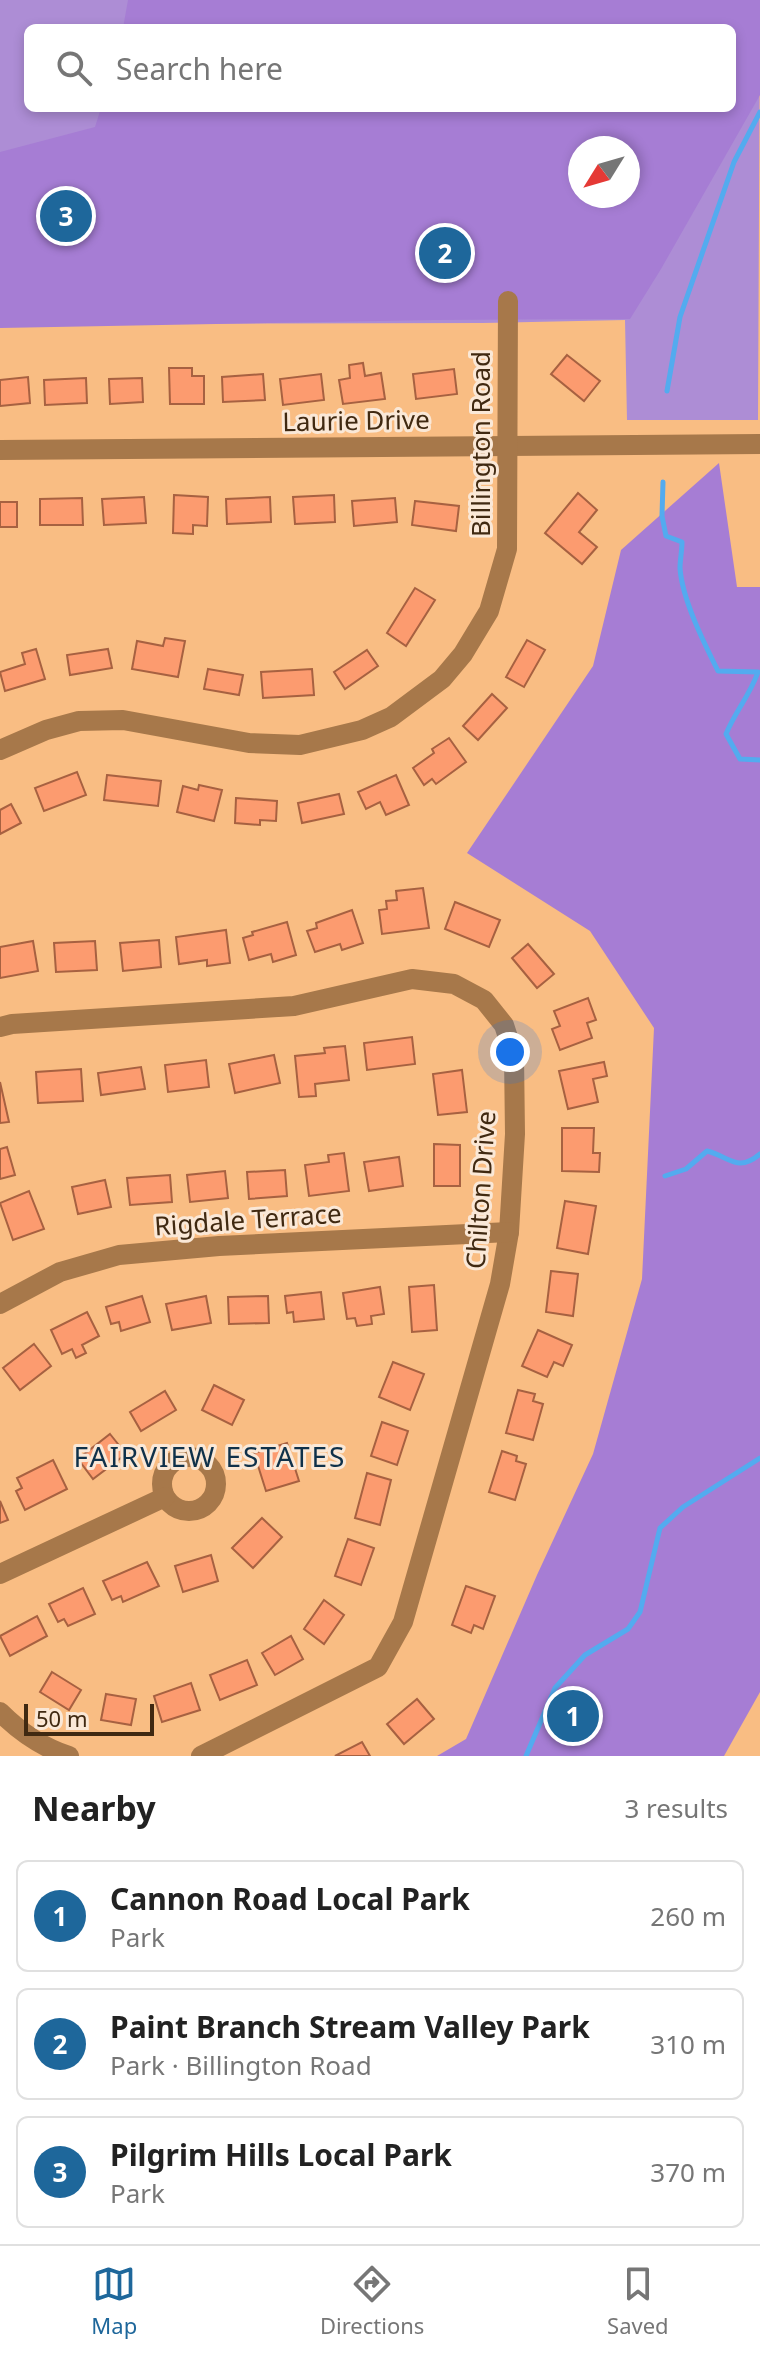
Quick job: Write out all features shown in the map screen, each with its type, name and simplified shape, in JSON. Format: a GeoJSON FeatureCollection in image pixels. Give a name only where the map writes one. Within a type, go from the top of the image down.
{"type":"FeatureCollection","features":[{"type":"Feature","properties":{"kind":"street","name":"Billington Road"},"geometry":{"type":"LineString","coordinates":[[0,750],[46,730],[79,721],[123,720],[249,743],[300,745],[362,730],[391,717],[442,679],[463,654],[489,611],[507,549],[508,301]]}},
{"type":"Feature","properties":{"kind":"street","name":"Laurie Drive"},"geometry":{"type":"LineString","coordinates":[[0,450],[760,444]]}},
{"type":"Feature","properties":{"kind":"street","name":"Chilton Drive"},"geometry":{"type":"LineString","coordinates":[[0,1027],[294,1006],[412,979],[454,984],[484,1000],[504,1025],[514,1056],[515,1134],[509,1232],[500,1284],[403,1622],[378,1667],[201,1756]]}},
{"type":"Feature","properties":{"kind":"street","name":"Rigdale Terrace"},"geometry":{"type":"LineString","coordinates":[[1,1302],[60,1272],[119,1255],[219,1246],[509,1232]]}},
{"type":"Feature","properties":{"kind":"street"},"geometry":{"type":"LineString","coordinates":[[0,1574],[165,1497]]}},
{"type":"Feature","properties":{"kind":"street"},"geometry":{"type":"LineString","coordinates":[[0,1712],[15,1727],[69,1756]]}},
{"type":"Feature","properties":{"kind":"shaded area"},"geometry":{"type":"Polygon","coordinates":[[[0,0],[760,0],[758,420],[627,420],[625,320],[0,324],[0,0]]]}},
{"type":"Feature","properties":{"kind":"shaded area"},"geometry":{"type":"Polygon","coordinates":[[[128,0],[760,0],[760,95],[630,319],[0,328],[0,152],[95,127],[100,112],[736,112],[736,24],[124,24],[128,0]]]}},
{"type":"Feature","properties":{"kind":"shaded area"},"geometry":{"type":"Polygon","coordinates":[[[719,463],[737,587],[760,587],[760,1692],[724,1756],[437,1756],[466,1739],[593,1454],[642,1279],[654,1028],[590,931],[467,853],[593,666],[621,550],[719,463]]]}},
{"type":"Feature","properties":{"kind":"building"},"geometry":{"type":"Polygon","coordinates":[[[567,355],[600,381],[584,401],[551,374],[567,355]]]}},
{"type":"Feature","properties":{"kind":"building"},"geometry":{"type":"Polygon","coordinates":[[[363,363],[365,376],[381,373],[385,399],[343,404],[339,380],[350,378],[349,365],[363,363]]]}},
{"type":"Feature","properties":{"kind":"building"},"geometry":{"type":"Polygon","coordinates":[[[169,368],[192,368],[192,376],[204,376],[204,404],[170,404],[169,368]]]}},
{"type":"Feature","properties":{"kind":"building"},"geometry":{"type":"Polygon","coordinates":[[[454,369],[457,394],[416,399],[413,374],[454,369]]]}},
{"type":"Feature","properties":{"kind":"building"},"geometry":{"type":"Polygon","coordinates":[[[263,374],[265,400],[223,402],[222,377],[263,374]]]}},
{"type":"Feature","properties":{"kind":"building"},"geometry":{"type":"Polygon","coordinates":[[[321,374],[324,400],[283,405],[280,379],[321,374]]]}},
{"type":"Feature","properties":{"kind":"building"},"geometry":{"type":"Polygon","coordinates":[[[28,377],[30,403],[0,406],[0,380],[28,377]]]}},
{"type":"Feature","properties":{"kind":"building"},"geometry":{"type":"Polygon","coordinates":[[[86,378],[87,403],[45,405],[44,380],[86,378]]]}},
{"type":"Feature","properties":{"kind":"building"},"geometry":{"type":"Polygon","coordinates":[[[142,378],[143,402],[110,404],[109,379],[142,378]]]}},
{"type":"Feature","properties":{"kind":"building"},"geometry":{"type":"Polygon","coordinates":[[[578,493],[597,510],[579,532],[597,547],[582,564],[545,533],[578,493]]]}},
{"type":"Feature","properties":{"kind":"building"},"geometry":{"type":"Polygon","coordinates":[[[174,495],[208,497],[207,526],[193,525],[193,534],[173,533],[174,495]]]}},
{"type":"Feature","properties":{"kind":"building"},"geometry":{"type":"Polygon","coordinates":[[[334,495],[335,522],[295,524],[293,497],[334,495]]]}},
{"type":"Feature","properties":{"kind":"building"},"geometry":{"type":"Polygon","coordinates":[[[144,497],[146,523],[104,525],[102,499],[144,497]]]}},
{"type":"Feature","properties":{"kind":"building"},"geometry":{"type":"Polygon","coordinates":[[[270,497],[271,522],[227,524],[226,499],[270,497]]]}},
{"type":"Feature","properties":{"kind":"building"},"geometry":{"type":"Polygon","coordinates":[[[82,498],[83,525],[40,525],[40,499],[82,498]]]}},
{"type":"Feature","properties":{"kind":"building"},"geometry":{"type":"Polygon","coordinates":[[[395,498],[397,522],[354,526],[352,501],[395,498]]]}},
{"type":"Feature","properties":{"kind":"building"},"geometry":{"type":"Polygon","coordinates":[[[415,501],[459,506],[456,531],[412,525],[415,501]]]}},
{"type":"Feature","properties":{"kind":"building"},"geometry":{"type":"Polygon","coordinates":[[[0,502],[17,502],[17,527],[0,527],[0,502]]]}},
{"type":"Feature","properties":{"kind":"building"},"geometry":{"type":"Polygon","coordinates":[[[415,588],[435,600],[406,646],[387,633],[415,588]]]}},
{"type":"Feature","properties":{"kind":"building"},"geometry":{"type":"Polygon","coordinates":[[[165,638],[185,641],[178,677],[132,669],[137,641],[163,646],[165,638]]]}},
{"type":"Feature","properties":{"kind":"building"},"geometry":{"type":"Polygon","coordinates":[[[527,640],[545,650],[524,687],[506,677],[527,640]]]}},
{"type":"Feature","properties":{"kind":"building"},"geometry":{"type":"Polygon","coordinates":[[[36,649],[45,679],[5,691],[0,672],[25,664],[22,653],[36,649]]]}},
{"type":"Feature","properties":{"kind":"building"},"geometry":{"type":"Polygon","coordinates":[[[108,649],[112,668],[70,675],[67,655],[108,649]]]}},
{"type":"Feature","properties":{"kind":"building"},"geometry":{"type":"Polygon","coordinates":[[[367,650],[378,666],[345,689],[334,672],[367,650]]]}},
{"type":"Feature","properties":{"kind":"building"},"geometry":{"type":"Polygon","coordinates":[[[208,669],[243,675],[239,695],[204,689],[208,669]]]}},
{"type":"Feature","properties":{"kind":"building"},"geometry":{"type":"Polygon","coordinates":[[[312,669],[314,695],[263,698],[261,672],[312,669]]]}},
{"type":"Feature","properties":{"kind":"building"},"geometry":{"type":"Polygon","coordinates":[[[492,694],[507,708],[478,740],[463,726],[492,694]]]}},
{"type":"Feature","properties":{"kind":"building"},"geometry":{"type":"Polygon","coordinates":[[[449,738],[466,762],[436,784],[432,779],[424,785],[413,768],[434,753],[432,749],[449,738]]]}},
{"type":"Feature","properties":{"kind":"building"},"geometry":{"type":"Polygon","coordinates":[[[77,772],[86,795],[44,811],[35,788],[77,772]]]}},
{"type":"Feature","properties":{"kind":"building"},"geometry":{"type":"Polygon","coordinates":[[[107,775],[161,781],[158,806],[104,800],[107,775]]]}},
{"type":"Feature","properties":{"kind":"building"},"geometry":{"type":"Polygon","coordinates":[[[396,775],[409,805],[386,815],[380,802],[366,809],[358,792],[396,775]]]}},
{"type":"Feature","properties":{"kind":"building"},"geometry":{"type":"Polygon","coordinates":[[[199,785],[222,790],[214,821],[177,812],[183,786],[198,790],[199,785]]]}},
{"type":"Feature","properties":{"kind":"building"},"geometry":{"type":"Polygon","coordinates":[[[339,794],[344,814],[302,823],[298,803],[339,794]]]}},
{"type":"Feature","properties":{"kind":"building"},"geometry":{"type":"Polygon","coordinates":[[[236,798],[277,801],[276,821],[260,820],[260,825],[235,823],[236,798]]]}},
{"type":"Feature","properties":{"kind":"building"},"geometry":{"type":"Polygon","coordinates":[[[11,804],[21,823],[0,834],[0,810],[11,804]]]}},
{"type":"Feature","properties":{"kind":"building"},"geometry":{"type":"Polygon","coordinates":[[[423,888],[429,928],[382,934],[379,910],[387,909],[386,901],[397,900],[396,891],[423,888]]]}},
{"type":"Feature","properties":{"kind":"building"},"geometry":{"type":"Polygon","coordinates":[[[455,902],[500,920],[489,947],[445,929],[455,902]]]}},
{"type":"Feature","properties":{"kind":"building"},"geometry":{"type":"Polygon","coordinates":[[[352,910],[363,943],[342,950],[340,944],[315,952],[307,931],[317,928],[316,923],[352,910]]]}},
{"type":"Feature","properties":{"kind":"building"},"geometry":{"type":"Polygon","coordinates":[[[287,922],[296,955],[273,962],[271,954],[249,960],[243,938],[253,935],[252,932],[287,922]]]}},
{"type":"Feature","properties":{"kind":"building"},"geometry":{"type":"Polygon","coordinates":[[[226,930],[230,963],[207,966],[207,960],[179,964],[176,937],[226,930]]]}},
{"type":"Feature","properties":{"kind":"building"},"geometry":{"type":"Polygon","coordinates":[[[159,940],[161,967],[123,971],[120,943],[159,940]]]}},
{"type":"Feature","properties":{"kind":"building"},"geometry":{"type":"Polygon","coordinates":[[[33,941],[38,971],[0,978],[0,947],[33,941]]]}},
{"type":"Feature","properties":{"kind":"building"},"geometry":{"type":"Polygon","coordinates":[[[95,941],[97,970],[56,972],[54,943],[95,941]]]}},
{"type":"Feature","properties":{"kind":"building"},"geometry":{"type":"Polygon","coordinates":[[[528,944],[554,974],[537,988],[512,958],[528,944]]]}},
{"type":"Feature","properties":{"kind":"building"},"geometry":{"type":"Polygon","coordinates":[[[588,998],[596,1020],[587,1023],[592,1038],[560,1050],[552,1029],[560,1026],[554,1011],[588,998]]]}},
{"type":"Feature","properties":{"kind":"building"},"geometry":{"type":"Polygon","coordinates":[[[412,1037],[415,1064],[367,1070],[364,1043],[412,1037]]]}},
{"type":"Feature","properties":{"kind":"building"},"geometry":{"type":"Polygon","coordinates":[[[345,1046],[349,1080],[315,1084],[316,1096],[299,1097],[295,1056],[325,1053],[324,1048],[345,1046]]]}},
{"type":"Feature","properties":{"kind":"building"},"geometry":{"type":"Polygon","coordinates":[[[274,1055],[280,1083],[235,1093],[229,1064],[274,1055]]]}},
{"type":"Feature","properties":{"kind":"building"},"geometry":{"type":"Polygon","coordinates":[[[206,1060],[209,1087],[168,1092],[165,1065],[206,1060]]]}},
{"type":"Feature","properties":{"kind":"building"},"geometry":{"type":"Polygon","coordinates":[[[604,1062],[607,1076],[593,1079],[598,1102],[568,1109],[559,1071],[604,1062]]]}},
{"type":"Feature","properties":{"kind":"building"},"geometry":{"type":"Polygon","coordinates":[[[141,1067],[145,1089],[101,1095],[98,1073],[141,1067]]]}},
{"type":"Feature","properties":{"kind":"building"},"geometry":{"type":"Polygon","coordinates":[[[81,1069],[83,1101],[38,1103],[36,1072],[81,1069]]]}},
{"type":"Feature","properties":{"kind":"building"},"geometry":{"type":"Polygon","coordinates":[[[462,1070],[467,1112],[438,1115],[433,1074],[462,1070]]]}},
{"type":"Feature","properties":{"kind":"building"},"geometry":{"type":"Polygon","coordinates":[[[0,1082],[9,1122],[0,1123],[0,1082]]]}},
{"type":"Feature","properties":{"kind":"building"},"geometry":{"type":"Polygon","coordinates":[[[562,1128],[594,1128],[593,1153],[600,1153],[599,1172],[562,1171],[562,1128]]]}},
{"type":"Feature","properties":{"kind":"building"},"geometry":{"type":"Polygon","coordinates":[[[434,1144],[460,1145],[460,1186],[434,1186],[434,1144]]]}},
{"type":"Feature","properties":{"kind":"building"},"geometry":{"type":"Polygon","coordinates":[[[7,1147],[15,1175],[0,1179],[0,1149],[7,1147]]]}},
{"type":"Feature","properties":{"kind":"building"},"geometry":{"type":"Polygon","coordinates":[[[344,1153],[349,1191],[309,1196],[305,1165],[329,1162],[328,1155],[344,1153]]]}},
{"type":"Feature","properties":{"kind":"building"},"geometry":{"type":"Polygon","coordinates":[[[399,1157],[403,1186],[369,1191],[364,1162],[399,1157]]]}},
{"type":"Feature","properties":{"kind":"building"},"geometry":{"type":"Polygon","coordinates":[[[285,1170],[287,1196],[249,1199],[247,1172],[285,1170]]]}},
{"type":"Feature","properties":{"kind":"building"},"geometry":{"type":"Polygon","coordinates":[[[225,1171],[228,1198],[190,1202],[187,1175],[225,1171]]]}},
{"type":"Feature","properties":{"kind":"building"},"geometry":{"type":"Polygon","coordinates":[[[170,1175],[172,1202],[130,1205],[127,1178],[170,1175]]]}},
{"type":"Feature","properties":{"kind":"building"},"geometry":{"type":"Polygon","coordinates":[[[105,1180],[111,1207],[78,1214],[72,1187],[105,1180]]]}},
{"type":"Feature","properties":{"kind":"building"},"geometry":{"type":"Polygon","coordinates":[[[29,1191],[44,1229],[13,1240],[0,1203],[29,1191]]]}},
{"type":"Feature","properties":{"kind":"building"},"geometry":{"type":"Polygon","coordinates":[[[565,1201],[596,1206],[588,1254],[557,1248],[565,1201]]]}},
{"type":"Feature","properties":{"kind":"building"},"geometry":{"type":"Polygon","coordinates":[[[551,1271],[578,1274],[573,1316],[546,1312],[551,1271]]]}},
{"type":"Feature","properties":{"kind":"building"},"geometry":{"type":"Polygon","coordinates":[[[434,1285],[437,1330],[412,1332],[409,1287],[434,1285]]]}},
{"type":"Feature","properties":{"kind":"building"},"geometry":{"type":"Polygon","coordinates":[[[380,1287],[384,1314],[371,1316],[372,1324],[357,1326],[355,1318],[347,1319],[343,1293],[380,1287]]]}},
{"type":"Feature","properties":{"kind":"building"},"geometry":{"type":"Polygon","coordinates":[[[321,1292],[324,1319],[294,1322],[293,1312],[287,1313],[285,1296],[321,1292]]]}},
{"type":"Feature","properties":{"kind":"building"},"geometry":{"type":"Polygon","coordinates":[[[142,1296],[150,1322],[121,1331],[119,1322],[111,1324],[106,1307],[142,1296]]]}},
{"type":"Feature","properties":{"kind":"building"},"geometry":{"type":"Polygon","coordinates":[[[206,1296],[211,1323],[172,1330],[166,1304],[206,1296]]]}},
{"type":"Feature","properties":{"kind":"building"},"geometry":{"type":"Polygon","coordinates":[[[268,1296],[269,1323],[229,1324],[228,1297],[268,1296]]]}},
{"type":"Feature","properties":{"kind":"building"},"geometry":{"type":"Polygon","coordinates":[[[87,1312],[99,1336],[82,1345],[86,1353],[76,1358],[72,1349],[62,1354],[51,1330],[87,1312]]]}},
{"type":"Feature","properties":{"kind":"building"},"geometry":{"type":"Polygon","coordinates":[[[538,1330],[572,1345],[563,1366],[554,1362],[547,1377],[522,1366],[538,1330]]]}},
{"type":"Feature","properties":{"kind":"building"},"geometry":{"type":"Polygon","coordinates":[[[34,1344],[51,1366],[20,1390],[3,1368],[34,1344]]]}},
{"type":"Feature","properties":{"kind":"building"},"geometry":{"type":"Polygon","coordinates":[[[393,1362],[424,1374],[410,1410],[379,1397],[393,1362]]]}},
{"type":"Feature","properties":{"kind":"building"},"geometry":{"type":"Polygon","coordinates":[[[214,1385],[244,1400],[232,1425],[202,1410],[214,1385]]]}},
{"type":"Feature","properties":{"kind":"building"},"geometry":{"type":"Polygon","coordinates":[[[518,1390],[535,1394],[533,1401],[543,1404],[533,1440],[506,1433],[518,1390]]]}},
{"type":"Feature","properties":{"kind":"building"},"geometry":{"type":"Polygon","coordinates":[[[165,1391],[176,1410],[141,1431],[130,1412],[165,1391]]]}},
{"type":"Feature","properties":{"kind":"building"},"geometry":{"type":"Polygon","coordinates":[[[382,1422],[408,1431],[397,1465],[371,1456],[382,1422]]]}},
{"type":"Feature","properties":{"kind":"building"},"geometry":{"type":"Polygon","coordinates":[[[110,1434],[126,1454],[93,1479],[78,1459],[110,1434]]]}},
{"type":"Feature","properties":{"kind":"building"},"geometry":{"type":"Polygon","coordinates":[[[287,1443],[299,1481],[266,1491],[254,1453],[287,1443]]]}},
{"type":"Feature","properties":{"kind":"building"},"geometry":{"type":"Polygon","coordinates":[[[502,1451],[517,1456],[516,1461],[526,1464],[515,1500],[489,1492],[502,1451]]]}},
{"type":"Feature","properties":{"kind":"building"},"geometry":{"type":"Polygon","coordinates":[[[53,1460],[67,1489],[25,1510],[16,1491],[22,1488],[17,1478],[53,1460]]]}},
{"type":"Feature","properties":{"kind":"building"},"geometry":{"type":"Polygon","coordinates":[[[367,1473],[391,1480],[380,1525],[355,1518],[367,1473]]]}},
{"type":"Feature","properties":{"kind":"building"},"geometry":{"type":"Polygon","coordinates":[[[0,1501],[8,1520],[0,1523],[0,1501]]]}},
{"type":"Feature","properties":{"kind":"building"},"geometry":{"type":"Polygon","coordinates":[[[262,1518],[282,1537],[253,1568],[232,1548],[262,1518]]]}},
{"type":"Feature","properties":{"kind":"building"},"geometry":{"type":"Polygon","coordinates":[[[348,1539],[374,1548],[361,1585],[335,1576],[348,1539]]]}},
{"type":"Feature","properties":{"kind":"building"},"geometry":{"type":"Polygon","coordinates":[[[211,1555],[218,1581],[183,1592],[175,1566],[211,1555]]]}},
{"type":"Feature","properties":{"kind":"building"},"geometry":{"type":"Polygon","coordinates":[[[147,1562],[159,1586],[123,1602],[121,1596],[112,1600],[103,1581],[147,1562]]]}},
{"type":"Feature","properties":{"kind":"building"},"geometry":{"type":"Polygon","coordinates":[[[466,1586],[495,1596],[483,1629],[474,1625],[471,1633],[452,1625],[466,1586]]]}},
{"type":"Feature","properties":{"kind":"building"},"geometry":{"type":"Polygon","coordinates":[[[83,1588],[95,1614],[68,1626],[64,1619],[58,1622],[49,1604],[83,1588]]]}},
{"type":"Feature","properties":{"kind":"building"},"geometry":{"type":"Polygon","coordinates":[[[324,1600],[344,1615],[324,1644],[304,1629],[324,1600]]]}},
{"type":"Feature","properties":{"kind":"building"},"geometry":{"type":"Polygon","coordinates":[[[37,1616],[47,1636],[10,1656],[0,1636],[37,1616]]]}},
{"type":"Feature","properties":{"kind":"building"},"geometry":{"type":"Polygon","coordinates":[[[291,1636],[303,1659],[275,1675],[262,1653],[291,1636]]]}},
{"type":"Feature","properties":{"kind":"building"},"geometry":{"type":"Polygon","coordinates":[[[247,1660],[257,1685],[220,1700],[210,1675],[247,1660]]]}},
{"type":"Feature","properties":{"kind":"building"},"geometry":{"type":"Polygon","coordinates":[[[52,1672],[81,1690],[69,1710],[40,1692],[52,1672]]]}},
{"type":"Feature","properties":{"kind":"building"},"geometry":{"type":"Polygon","coordinates":[[[191,1683],[200,1710],[162,1722],[154,1696],[191,1683]]]}},
{"type":"Feature","properties":{"kind":"building"},"geometry":{"type":"Polygon","coordinates":[[[106,1694],[136,1699],[131,1725],[101,1720],[106,1694]]]}},
{"type":"Feature","properties":{"kind":"building"},"geometry":{"type":"Polygon","coordinates":[[[417,1699],[434,1719],[404,1744],[387,1724],[417,1699]]]}},
{"type":"Feature","properties":{"kind":"building"},"geometry":{"type":"Polygon","coordinates":[[[362,1742],[370,1756],[335,1756],[362,1742]]]}},
{"type":"Feature","properties":{"kind":"waterway"},"geometry":{"type":"LineString","coordinates":[[667,391],[680,317],[734,162],[760,112]]}},
{"type":"Feature","properties":{"kind":"waterway"},"geometry":{"type":"LineString","coordinates":[[663,482],[662,516],[666,536],[682,542],[680,568],[685,593],[694,621],[718,671],[758,672],[726,734],[740,759],[760,760]]}},
{"type":"Feature","properties":{"kind":"waterway"},"geometry":{"type":"LineString","coordinates":[[665,1176],[686,1169],[707,1151],[740,1163],[760,1154]]}},
{"type":"Feature","properties":{"kind":"waterway"},"geometry":{"type":"LineString","coordinates":[[526,1756],[555,1688],[585,1655],[628,1629],[640,1612],[660,1528],[683,1507],[760,1458]]}},
{"type":"Feature","properties":{"kind":"place","name":"Pilgrim Hills Local Park"},"geometry":{"type":"Point","coordinates":[66,216]}},
{"type":"Feature","properties":{"kind":"place","name":"Paint Branch Stream Valley Park"},"geometry":{"type":"Point","coordinates":[445,253]}},
{"type":"Feature","properties":{"kind":"place","name":"Cannon Road Local Park"},"geometry":{"type":"Point","coordinates":[573,1716]}},
{"type":"Feature","properties":{"kind":"district","name":"FAIRVIEW ESTATES"},"geometry":{"type":"Point","coordinates":[210,1457]}}]}
